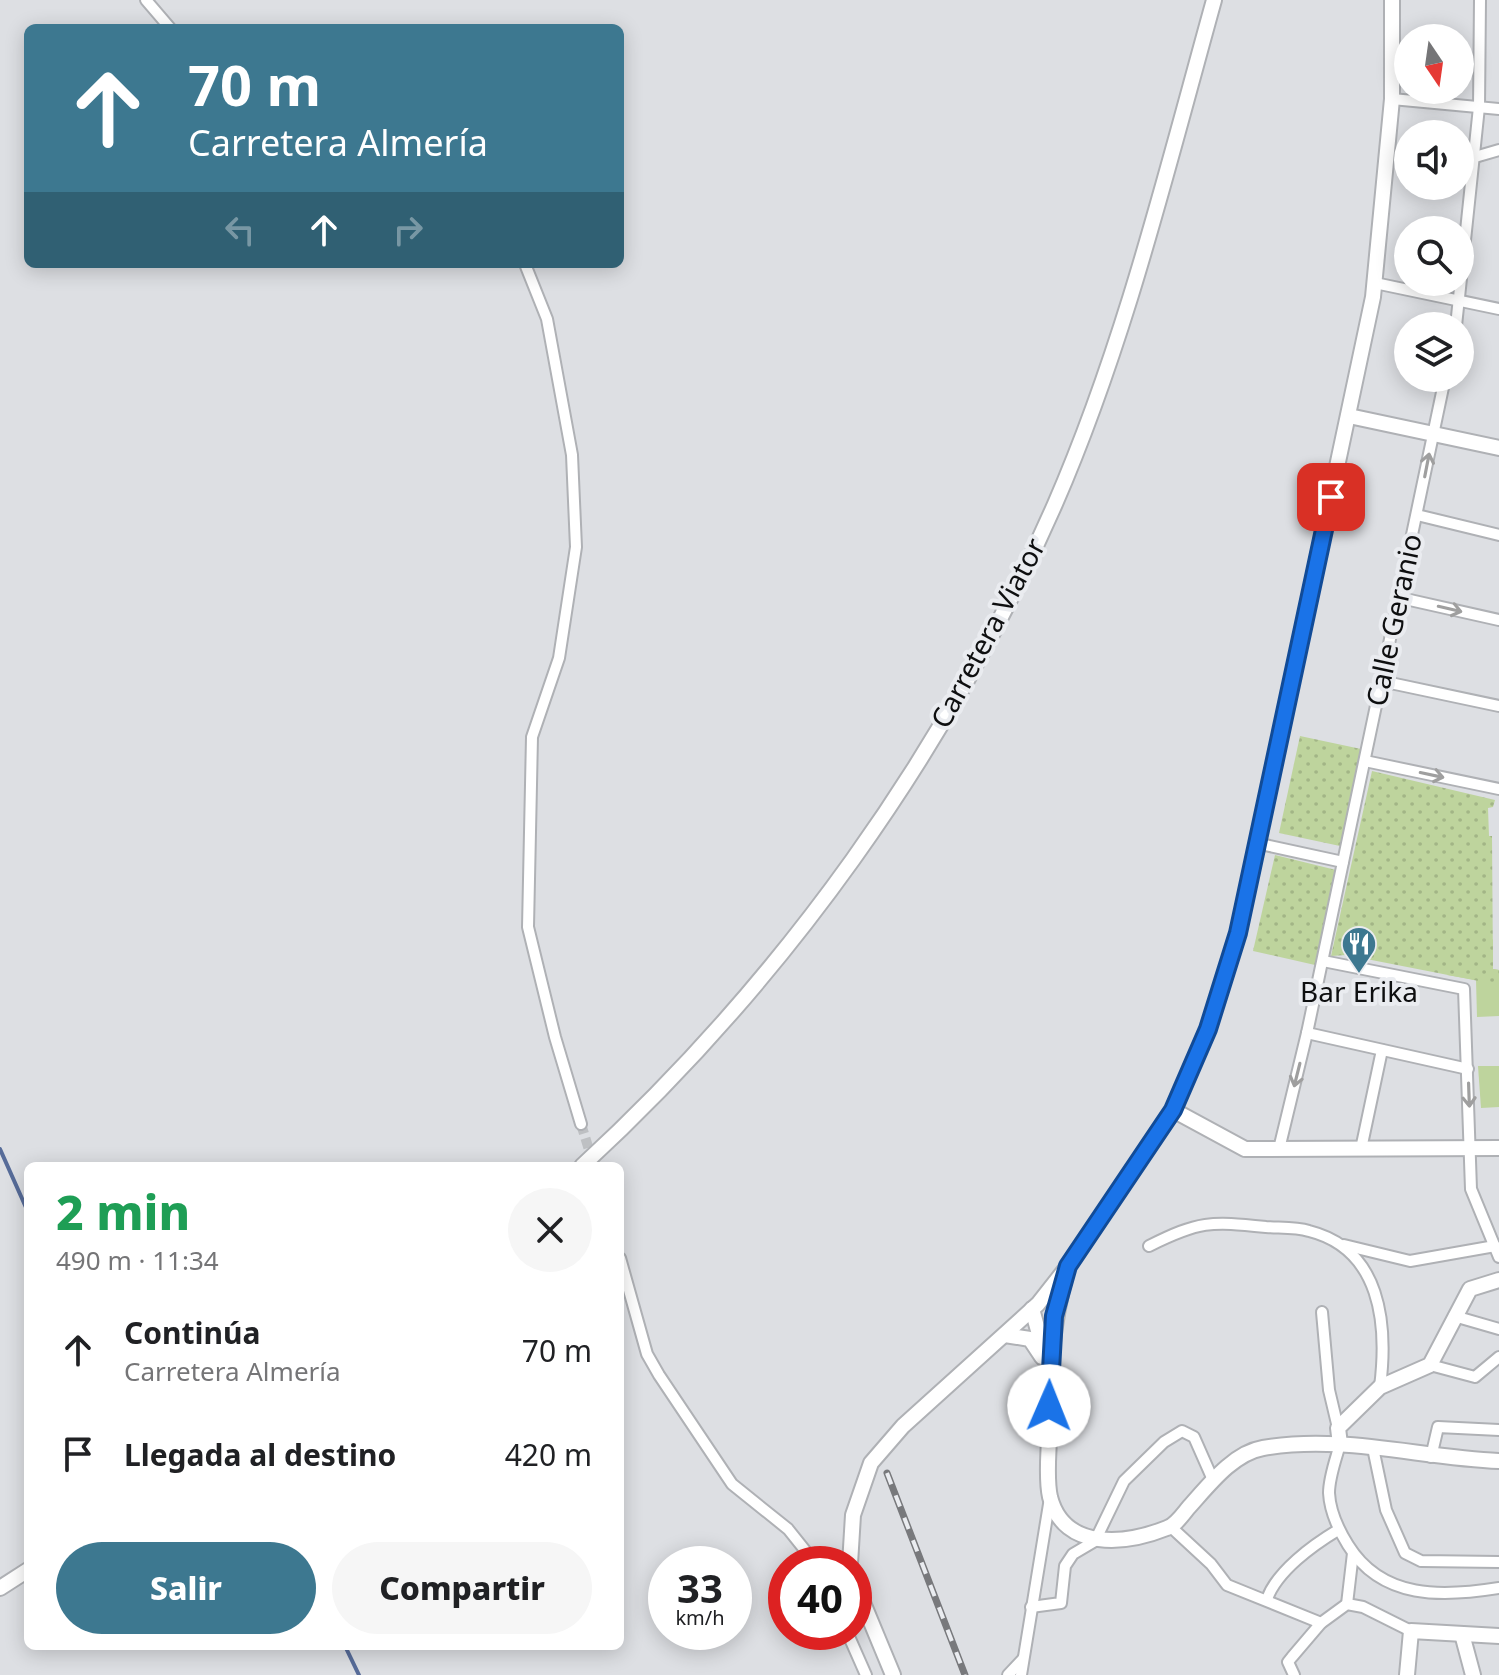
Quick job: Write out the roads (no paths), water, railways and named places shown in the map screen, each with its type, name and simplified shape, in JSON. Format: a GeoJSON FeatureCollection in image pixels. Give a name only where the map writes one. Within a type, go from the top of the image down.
{"type":"FeatureCollection","features":[{"type":"Feature","properties":{"kind":"main road","name":"Carretera Viator"},"geometry":{"type":"LineString","coordinates":[[586,1162],[693,1058],[796,939],[901,792],[1006,607],[1055,503],[1104,375],[1214,0]]}},
{"type":"Feature","properties":{"kind":"main road"},"geometry":{"type":"LineString","coordinates":[[851,1546],[853,1515],[871,1463],[903,1426],[1035,1307],[1068,1266],[1173,1110],[1208,1029],[1238,933],[1375,283],[1392,99],[1392,0]]}},
{"type":"Feature","properties":{"kind":"main road"},"geometry":{"type":"LineString","coordinates":[[1349,416],[1499,448]]}},
{"type":"Feature","properties":{"kind":"main road"},"geometry":{"type":"LineString","coordinates":[[1173,1110],[1245,1149],[1499,1148]]}},
{"type":"Feature","properties":{"kind":"main road"},"geometry":{"type":"LineString","coordinates":[[1068,1266],[1053,1336],[1049,1376],[1050,1496],[1065,1523],[1081,1536],[1095,1541],[1114,1542],[1171,1527],[1213,1480],[1234,1462],[1260,1448],[1340,1444],[1431,1457],[1499,1461]]}},
{"type":"Feature","properties":{"kind":"main road"},"geometry":{"type":"LineString","coordinates":[[1340,1444],[1338,1428],[1380,1387],[1430,1365],[1470,1289],[1499,1280]]}},
{"type":"Feature","properties":{"kind":"main road"},"geometry":{"type":"LineString","coordinates":[[1035,1307],[1046,1314],[1053,1336]]}},
{"type":"Feature","properties":{"kind":"main road"},"geometry":{"type":"LineString","coordinates":[[1035,1307],[1049,1376]]}},
{"type":"Feature","properties":{"kind":"main road"},"geometry":{"type":"LineString","coordinates":[[1005,1335],[1030,1339],[1040,1351],[1049,1376]]}},
{"type":"Feature","properties":{"kind":"main road"},"geometry":{"type":"LineString","coordinates":[[0,1588],[24,1573]]}},
{"type":"Feature","properties":{"kind":"main road"},"geometry":{"type":"LineString","coordinates":[[872,1624],[893,1675]]}},
{"type":"Feature","properties":{"kind":"main road"},"geometry":{"type":"LineString","coordinates":[[1407,1675],[1411,1631],[1499,1636]]}},
{"type":"Feature","properties":{"kind":"main road"},"geometry":{"type":"LineString","coordinates":[[1462,1634],[1473,1675]]}},
{"type":"Feature","properties":{"kind":"street"},"geometry":{"type":"LineString","coordinates":[[146,0],[167,24]]}},
{"type":"Feature","properties":{"kind":"street"},"geometry":{"type":"LineString","coordinates":[[1459,312],[1479,107],[1480,0]]}},
{"type":"Feature","properties":{"kind":"street"},"geometry":{"type":"LineString","coordinates":[[1392,99],[1499,109]]}},
{"type":"Feature","properties":{"kind":"street"},"geometry":{"type":"LineString","coordinates":[[1475,157],[1499,150]]}},
{"type":"Feature","properties":{"kind":"street"},"geometry":{"type":"LineString","coordinates":[[527,268],[547,319],[570,440],[576,547],[559,658],[532,737],[528,927],[555,1037],[581,1124]]}},
{"type":"Feature","properties":{"kind":"street"},"geometry":{"type":"LineString","coordinates":[[1375,283],[1499,309]]}},
{"type":"Feature","properties":{"kind":"street","name":"Calle Geranio"},"geometry":{"type":"LineString","coordinates":[[1279,1149],[1323,961],[1442,392]]}},
{"type":"Feature","properties":{"kind":"street"},"geometry":{"type":"LineString","coordinates":[[1417,515],[1499,535]]}},
{"type":"Feature","properties":{"kind":"street"},"geometry":{"type":"LineString","coordinates":[[1401,598],[1499,620]]}},
{"type":"Feature","properties":{"kind":"street"},"geometry":{"type":"LineString","coordinates":[[1381,681],[1499,706]]}},
{"type":"Feature","properties":{"kind":"street"},"geometry":{"type":"LineString","coordinates":[[1365,761],[1499,789]]}},
{"type":"Feature","properties":{"kind":"street"},"geometry":{"type":"LineString","coordinates":[[1256,843],[1343,862]]}},
{"type":"Feature","properties":{"kind":"street"},"geometry":{"type":"LineString","coordinates":[[1323,961],[1464,989],[1472,1148],[1471,1189],[1499,1257]]}},
{"type":"Feature","properties":{"kind":"street"},"geometry":{"type":"LineString","coordinates":[[1307,1033],[1468,1069]]}},
{"type":"Feature","properties":{"kind":"street"},"geometry":{"type":"LineString","coordinates":[[1361,1149],[1382,1050]]}},
{"type":"Feature","properties":{"kind":"street"},"geometry":{"type":"LineString","coordinates":[[1149,1246],[1208,1221],[1309,1230],[1343,1244],[1410,1261],[1495,1246]]}},
{"type":"Feature","properties":{"kind":"street"},"geometry":{"type":"LineString","coordinates":[[1343,1244],[1366,1271],[1380,1306],[1385,1353],[1380,1387]]}},
{"type":"Feature","properties":{"kind":"street"},"geometry":{"type":"LineString","coordinates":[[624,1272],[647,1354],[659,1375],[732,1484],[788,1529],[802,1546]]}},
{"type":"Feature","properties":{"kind":"street"},"geometry":{"type":"LineString","coordinates":[[1322,1312],[1329,1390],[1338,1428]]}},
{"type":"Feature","properties":{"kind":"street"},"geometry":{"type":"LineString","coordinates":[[1454,1316],[1499,1329]]}},
{"type":"Feature","properties":{"kind":"street"},"geometry":{"type":"LineString","coordinates":[[1430,1365],[1475,1377],[1499,1357]]}},
{"type":"Feature","properties":{"kind":"street"},"geometry":{"type":"LineString","coordinates":[[1431,1457],[1438,1427],[1499,1430]]}},
{"type":"Feature","properties":{"kind":"street"},"geometry":{"type":"LineString","coordinates":[[1031,1607],[1061,1603],[1065,1566],[1073,1554],[1095,1541],[1124,1481],[1164,1442],[1182,1431],[1194,1437],[1213,1480]]}},
{"type":"Feature","properties":{"kind":"street"},"geometry":{"type":"LineString","coordinates":[[1340,1444],[1329,1490],[1338,1530],[1353,1553],[1372,1573],[1397,1587],[1420,1593],[1454,1594],[1499,1588]]}},
{"type":"Feature","properties":{"kind":"street"},"geometry":{"type":"LineString","coordinates":[[1373,1448],[1386,1510],[1405,1553],[1421,1561],[1499,1562]]}},
{"type":"Feature","properties":{"kind":"street"},"geometry":{"type":"LineString","coordinates":[[1021,1675],[1050,1496]]}},
{"type":"Feature","properties":{"kind":"street"},"geometry":{"type":"LineString","coordinates":[[1171,1527],[1211,1564],[1227,1585],[1321,1623]]}},
{"type":"Feature","properties":{"kind":"street"},"geometry":{"type":"LineString","coordinates":[[1267,1599],[1271,1587],[1320,1541],[1338,1530]]}},
{"type":"Feature","properties":{"kind":"street"},"geometry":{"type":"LineString","coordinates":[[1347,1604],[1353,1553]]}},
{"type":"Feature","properties":{"kind":"street"},"geometry":{"type":"LineString","coordinates":[[1294,1675],[1288,1662],[1321,1623],[1347,1604],[1363,1607],[1411,1631]]}},
{"type":"Feature","properties":{"kind":"street"},"geometry":{"type":"LineString","coordinates":[[855,1650],[866,1675]]}},
{"type":"Feature","properties":{"kind":"street"},"geometry":{"type":"LineString","coordinates":[[1008,1675],[1024,1658]]}},
{"type":"Feature","properties":{"kind":"waterway"},"geometry":{"type":"LineString","coordinates":[[0,1149],[24,1203]]}},
{"type":"Feature","properties":{"kind":"waterway"},"geometry":{"type":"LineString","coordinates":[[347,1650],[359,1675]]}},
{"type":"Feature","properties":{"kind":"tunnel"},"geometry":{"type":"LineString","coordinates":[[581,1124],[593,1162]]}},
{"type":"Feature","properties":{"kind":"railway"},"geometry":{"type":"LineString","coordinates":[[887,1473],[965,1675]]}},
{"type":"Feature","properties":{"kind":"place","name":"Bar Erika"},"geometry":{"type":"Point","coordinates":[1359,975]}}]}
